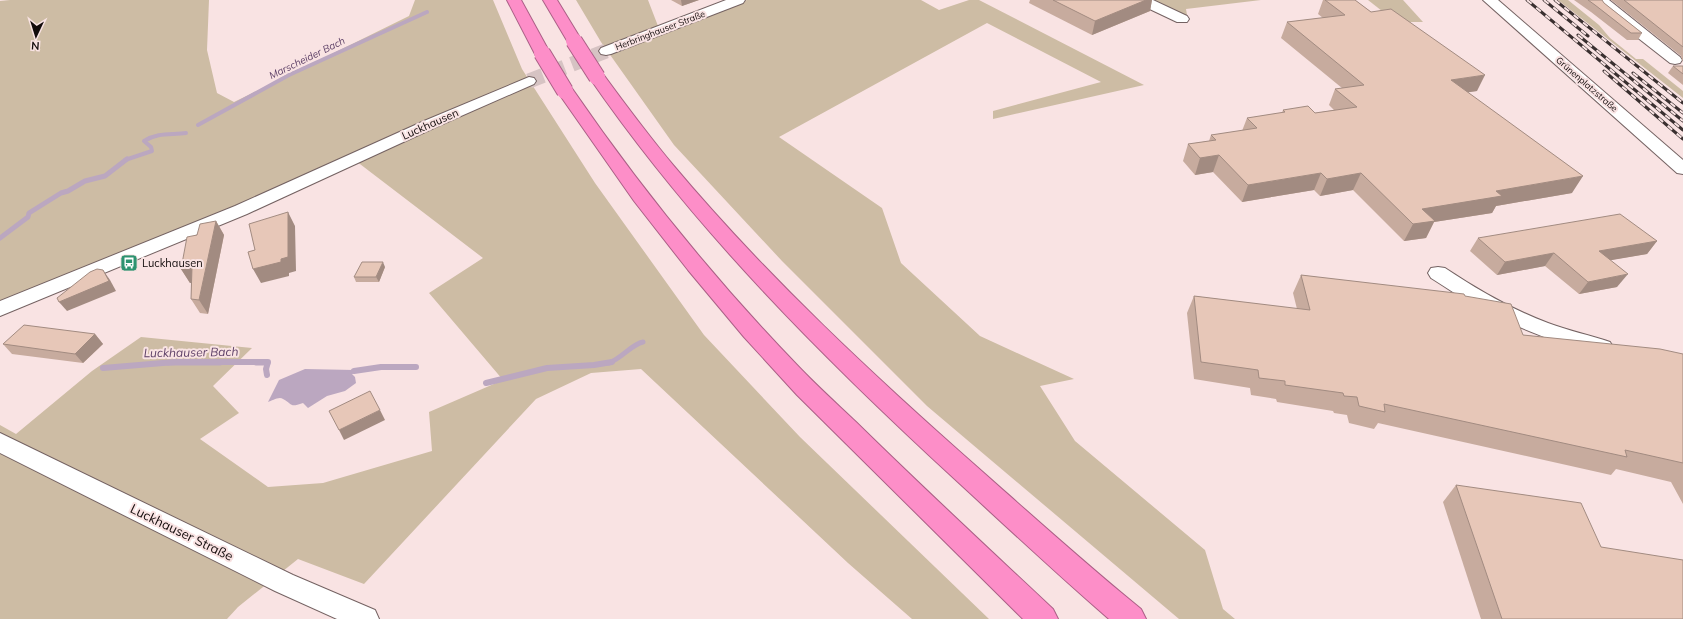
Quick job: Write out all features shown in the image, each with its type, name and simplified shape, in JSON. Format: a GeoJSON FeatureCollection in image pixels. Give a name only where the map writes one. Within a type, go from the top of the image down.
{"type":"FeatureCollection","features":[{"type":"Feature","properties":{"kind":"highway"},"geometry":{"type":"LineString","coordinates":[[514,0],[542,53],[585,122],[641,199],[699,270],[782,364],[905,487],[1043,619]]}},
{"type":"Feature","properties":{"kind":"highway"},"geometry":{"type":"LineString","coordinates":[[550,0],[574,41],[617,105],[677,182],[746,259],[825,342],[948,458],[1131,619]]}},
{"type":"Feature","properties":{"kind":"street","name":"Herbringhauser Straße"},"geometry":{"type":"LineString","coordinates":[[606,51],[738,0]]}},
{"type":"Feature","properties":{"kind":"street"},"geometry":{"type":"LineString","coordinates":[[1142,0],[1182,19]]}},
{"type":"Feature","properties":{"kind":"street","name":"Grünenplatzstraße"},"geometry":{"type":"LineString","coordinates":[[1490,0],[1683,169]]}},
{"type":"Feature","properties":{"kind":"street"},"geometry":{"type":"LineString","coordinates":[[1602,0],[1606,6],[1676,60]]}},
{"type":"Feature","properties":{"kind":"street","name":"Luckhausen"},"geometry":{"type":"LineString","coordinates":[[0,309],[241,210],[423,127],[530,81]]}},
{"type":"Feature","properties":{"kind":"street"},"geometry":{"type":"LineString","coordinates":[[1438,273],[1478,299],[1540,328],[1578,341],[1624,351]]}},
{"type":"Feature","properties":{"kind":"street","name":"Luckhauser Straße"},"geometry":{"type":"LineString","coordinates":[[0,442],[284,583],[366,619]]}},
{"type":"Feature","properties":{"kind":"shaded area"},"geometry":{"type":"Polygon","coordinates":[[[209,0],[207,50],[217,93],[234,102],[409,16],[415,0],[493,0],[522,69],[595,183],[704,335],[800,437],[989,619],[912,619],[848,563],[641,369],[591,373],[536,399],[364,584],[298,559],[238,607],[227,619],[0,619],[0,425],[16,434],[92,371],[141,337],[252,348],[213,386],[239,413],[200,439],[268,487],[323,483],[432,451],[429,412],[503,380],[429,293],[483,258],[356,161],[0,314],[0,1],[209,0]]]}},
{"type":"Feature","properties":{"kind":"shaded area"},"geometry":{"type":"Polygon","coordinates":[[[576,0],[648,0],[658,26],[663,31],[747,0],[921,0],[939,10],[969,0],[979,0],[1144,85],[993,119],[993,111],[1101,82],[987,23],[779,137],[882,208],[901,263],[980,336],[1074,379],[1040,386],[1075,441],[1205,550],[1223,609],[1235,619],[1179,619],[927,406],[782,261],[674,145],[601,42],[576,0]]]}},
{"type":"Feature","properties":{"kind":"shaded area"},"geometry":{"type":"Polygon","coordinates":[[[1151,0],[1261,0],[1186,9],[1187,15],[1182,15],[1151,0]]]}},
{"type":"Feature","properties":{"kind":"shaded area"},"geometry":{"type":"Polygon","coordinates":[[[1368,0],[1403,0],[1423,22],[1396,22],[1368,0]]]}},
{"type":"Feature","properties":{"kind":"shaded area"},"geometry":{"type":"Polygon","coordinates":[[[1558,0],[1568,0],[1599,25],[1610,38],[1636,59],[1643,59],[1683,91],[1683,98],[1558,0]]]}},
{"type":"Feature","properties":{"kind":"shaded area"},"geometry":{"type":"Polygon","coordinates":[[[305,369],[354,370],[355,373],[352,374],[355,377],[356,383],[345,391],[327,396],[308,408],[303,403],[292,405],[281,398],[268,402],[279,380],[305,369]]]}},
{"type":"Feature","properties":{"kind":"building"},"geometry":{"type":"Polygon","coordinates":[[[1053,0],[1146,0],[1095,21],[1053,0]]]}},
{"type":"Feature","properties":{"kind":"building"},"geometry":{"type":"Polygon","coordinates":[[[1325,0],[1355,0],[1371,12],[1391,9],[1485,75],[1451,80],[1583,176],[1496,191],[1502,196],[1422,209],[1435,221],[1413,224],[1361,173],[1327,179],[1321,173],[1248,185],[1219,155],[1200,158],[1188,144],[1216,140],[1211,135],[1257,128],[1247,118],[1285,112],[1283,110],[1308,106],[1315,113],[1357,107],[1335,89],[1364,85],[1287,22],[1345,15],[1325,0]]]}},
{"type":"Feature","properties":{"kind":"building"},"geometry":{"type":"Polygon","coordinates":[[[1588,0],[1602,0],[1642,33],[1631,33],[1588,0]]]}},
{"type":"Feature","properties":{"kind":"building"},"geometry":{"type":"Polygon","coordinates":[[[1624,0],[1683,0],[1683,47],[1624,0]]]}},
{"type":"Feature","properties":{"kind":"building"},"geometry":{"type":"Polygon","coordinates":[[[1673,66],[1683,66],[1683,74],[1673,66]]]}},
{"type":"Feature","properties":{"kind":"building"},"geometry":{"type":"Polygon","coordinates":[[[288,212],[288,257],[281,259],[281,262],[253,269],[248,252],[255,250],[249,224],[288,212]]]}},
{"type":"Feature","properties":{"kind":"building"},"geometry":{"type":"Polygon","coordinates":[[[1620,214],[1657,241],[1599,251],[1628,274],[1588,282],[1554,253],[1505,262],[1478,238],[1620,214]]]}},
{"type":"Feature","properties":{"kind":"building"},"geometry":{"type":"Polygon","coordinates":[[[216,221],[199,300],[191,299],[192,267],[181,269],[187,237],[197,235],[200,224],[216,221]]]}},
{"type":"Feature","properties":{"kind":"building"},"geometry":{"type":"Polygon","coordinates":[[[362,262],[383,262],[376,277],[354,277],[362,262]]]}},
{"type":"Feature","properties":{"kind":"building"},"geometry":{"type":"Polygon","coordinates":[[[97,269],[103,270],[109,281],[59,302],[57,298],[90,272],[97,269]]]}},
{"type":"Feature","properties":{"kind":"building"},"geometry":{"type":"Polygon","coordinates":[[[1301,275],[1464,294],[1465,296],[1511,304],[1523,335],[1660,349],[1683,354],[1683,463],[1625,450],[1627,457],[1384,404],[1385,412],[1359,406],[1357,397],[1344,396],[1343,393],[1285,385],[1285,381],[1259,378],[1258,370],[1201,362],[1194,296],[1310,310],[1301,275]]]}},
{"type":"Feature","properties":{"kind":"building"},"geometry":{"type":"Polygon","coordinates":[[[24,325],[95,334],[75,354],[3,344],[24,325]]]}},
{"type":"Feature","properties":{"kind":"building"},"geometry":{"type":"Polygon","coordinates":[[[370,391],[380,410],[339,430],[329,411],[370,391]]]}},
{"type":"Feature","properties":{"kind":"building"},"geometry":{"type":"Polygon","coordinates":[[[1456,485],[1581,503],[1601,547],[1683,560],[1683,619],[1502,619],[1456,485]]]}},
{"type":"Feature","properties":{"kind":"waterway","name":"Marscheider Bach"},"geometry":{"type":"LineString","coordinates":[[198,125],[289,75],[427,12]]}},
{"type":"Feature","properties":{"kind":"waterway","name":"Marscheider Bach"},"geometry":{"type":"LineString","coordinates":[[126,160],[152,151],[151,147],[144,141],[149,138],[159,135],[186,133]]}},
{"type":"Feature","properties":{"kind":"waterway","name":"Marscheider Bach"},"geometry":{"type":"LineString","coordinates":[[0,238],[28,217],[29,213],[61,193],[68,191],[85,181],[105,176],[126,160]]}},
{"type":"Feature","properties":{"kind":"waterway","name":"Luckhauser Bach"},"geometry":{"type":"LineString","coordinates":[[611,362],[635,345],[643,342]]}},
{"type":"Feature","properties":{"kind":"waterway","name":"Luckhauser Bach"},"geometry":{"type":"LineString","coordinates":[[103,368],[175,362],[268,363]]}},
{"type":"Feature","properties":{"kind":"waterway","name":"Luckhauser Bach"},"geometry":{"type":"LineString","coordinates":[[486,383],[547,368],[594,365],[611,362]]}},
{"type":"Feature","properties":{"kind":"waterway","name":"Luckhauser Bach"},"geometry":{"type":"LineString","coordinates":[[168,363],[220,363]]}},
{"type":"Feature","properties":{"kind":"waterway","name":"Luckhauser Bach"},"geometry":{"type":"LineString","coordinates":[[256,363],[268,363]]}},
{"type":"Feature","properties":{"kind":"waterway","name":"Luckhauser Bach"},"geometry":{"type":"LineString","coordinates":[[267,375],[266,369],[268,363]]}},
{"type":"Feature","properties":{"kind":"waterway","name":"Luckhauser Bach"},"geometry":{"type":"LineString","coordinates":[[354,371],[381,367],[416,367]]}},
{"type":"Feature","properties":{"kind":"tunnel"},"geometry":{"type":"LineString","coordinates":[[529,81],[606,51]]}},
{"type":"Feature","properties":{"kind":"railway"},"geometry":{"type":"LineString","coordinates":[[1527,0],[1683,130]]}},
{"type":"Feature","properties":{"kind":"railway"},"geometry":{"type":"LineString","coordinates":[[1544,0],[1588,36]]}},
{"type":"Feature","properties":{"kind":"railway"},"geometry":{"type":"LineString","coordinates":[[1555,0],[1683,103]]}},
{"type":"Feature","properties":{"kind":"railway"},"geometry":{"type":"LineString","coordinates":[[1578,35],[1683,121]]}},
{"type":"Feature","properties":{"kind":"railway"},"geometry":{"type":"LineString","coordinates":[[1604,71],[1683,139]]}},
{"type":"Feature","properties":{"kind":"railway"},"geometry":{"type":"LineString","coordinates":[[1633,73],[1683,113]]}},
{"type":"Feature","properties":{"kind":"place","name":"Luckhausen"},"geometry":{"type":"Point","coordinates":[129,263]}}]}
